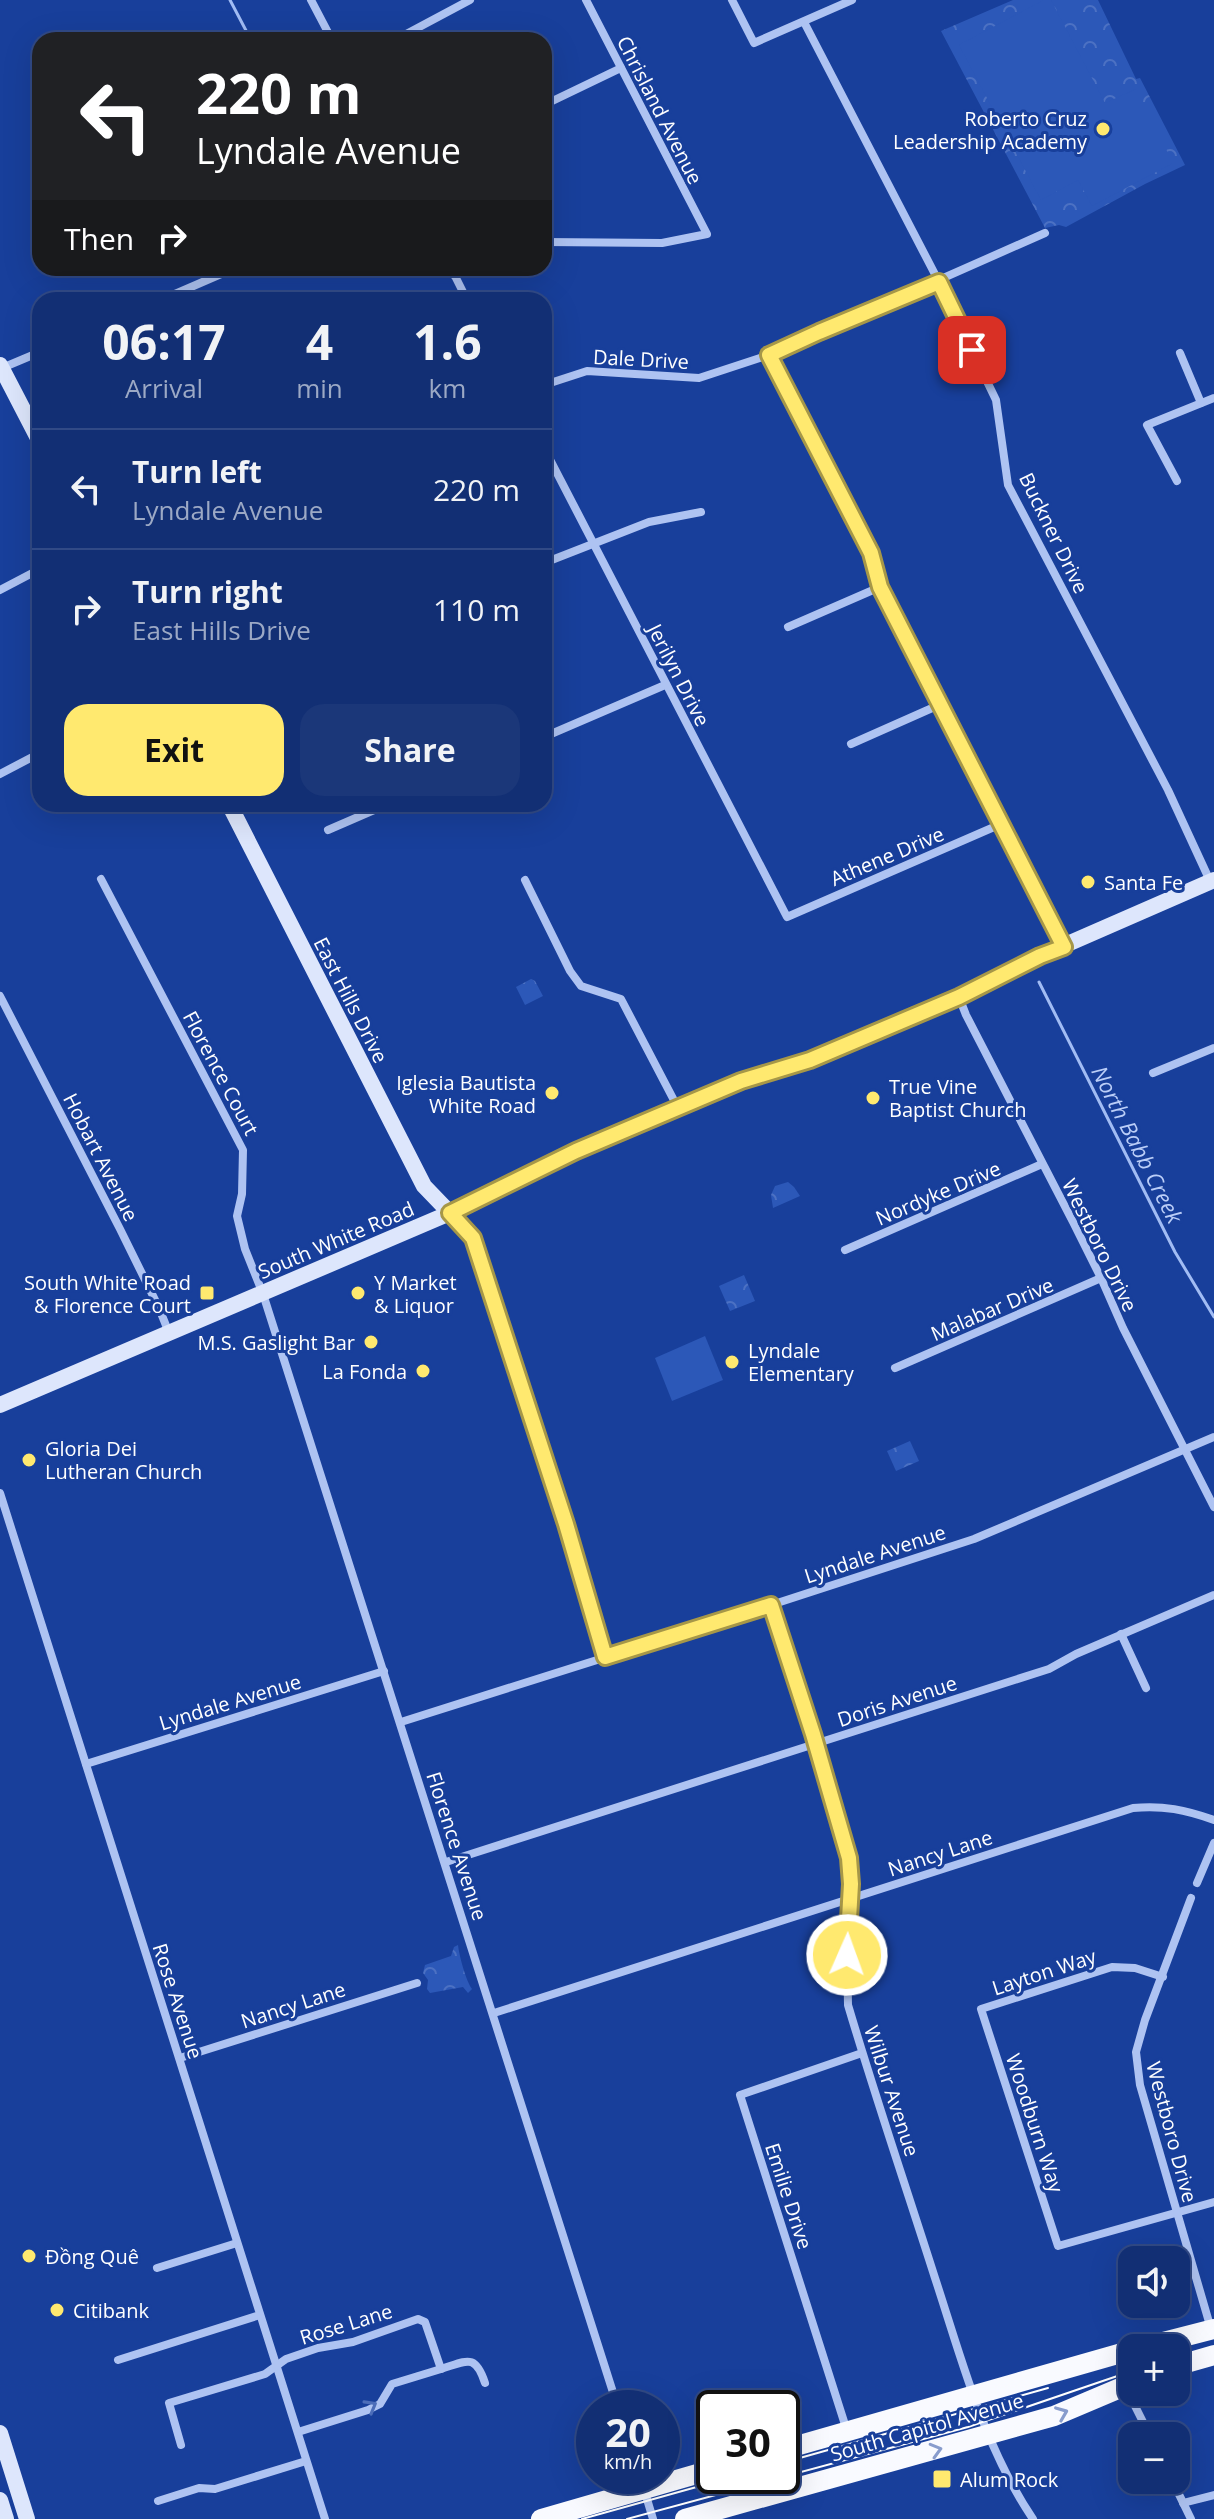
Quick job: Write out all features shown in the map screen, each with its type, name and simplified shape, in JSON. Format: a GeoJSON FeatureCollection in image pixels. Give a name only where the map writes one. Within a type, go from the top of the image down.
{"type":"FeatureCollection","features":[{"type":"Feature","properties":{"kind":"main road"},"geometry":{"type":"LineString","coordinates":[[1,366],[32,426]]}},
{"type":"Feature","properties":{"kind":"main road","name":"East Hills Drive"},"geometry":{"type":"LineString","coordinates":[[233,812],[424,1186],[450,1213]]}},
{"type":"Feature","properties":{"kind":"main road","name":"South White Road"},"geometry":{"type":"LineString","coordinates":[[1,1402],[169,1334],[450,1213],[563,1157],[741,1081],[810,1060],[959,997],[1040,956],[1212,880]]}},
{"type":"Feature","properties":{"kind":"main road"},"geometry":{"type":"LineString","coordinates":[[1190,2336],[1212,2330]]}},
{"type":"Feature","properties":{"kind":"main road","name":"South Capitol Avenue"},"geometry":{"type":"LineString","coordinates":[[800,2445],[1118,2354]]}},
{"type":"Feature","properties":{"kind":"main road"},"geometry":{"type":"LineString","coordinates":[[1190,2362],[1214,2355]]}},
{"type":"Feature","properties":{"kind":"main road","name":"South Capitol Avenue"},"geometry":{"type":"LineString","coordinates":[[685,2519],[1054,2416],[1118,2388]]}},
{"type":"Feature","properties":{"kind":"main road"},"geometry":{"type":"LineString","coordinates":[[0,2433],[6,2469],[27,2519]]}},
{"type":"Feature","properties":{"kind":"main road"},"geometry":{"type":"LineString","coordinates":[[541,2519],[609,2494]]}},
{"type":"Feature","properties":{"kind":"main road"},"geometry":{"type":"LineString","coordinates":[[0,2500],[6,2519]]}},
{"type":"Feature","properties":{"kind":"street"},"geometry":{"type":"LineString","coordinates":[[311,0],[328,32]]}},
{"type":"Feature","properties":{"kind":"street"},"geometry":{"type":"LineString","coordinates":[[410,32],[470,0]]}},
{"type":"Feature","properties":{"kind":"street","name":"Chrisland Avenue"},"geometry":{"type":"LineString","coordinates":[[552,242],[662,243],[707,234],[586,0]]}},
{"type":"Feature","properties":{"kind":"street"},"geometry":{"type":"LineString","coordinates":[[732,0],[754,43],[852,0]]}},
{"type":"Feature","properties":{"kind":"street","name":"Buckner Drive"},"geometry":{"type":"LineString","coordinates":[[804,22],[939,282],[996,400],[1008,485],[1212,880]]}},
{"type":"Feature","properties":{"kind":"street"},"geometry":{"type":"LineString","coordinates":[[552,101],[621,68]]}},
{"type":"Feature","properties":{"kind":"street","name":"Dale Drive"},"geometry":{"type":"LineString","coordinates":[[552,382],[587,371],[699,378],[769,355],[1045,233]]}},
{"type":"Feature","properties":{"kind":"street"},"geometry":{"type":"LineString","coordinates":[[180,292],[216,276]]}},
{"type":"Feature","properties":{"kind":"street"},"geometry":{"type":"LineString","coordinates":[[1180,353],[1201,403]]}},
{"type":"Feature","properties":{"kind":"street"},"geometry":{"type":"LineString","coordinates":[[1,366],[32,355]]}},
{"type":"Feature","properties":{"kind":"street"},"geometry":{"type":"LineString","coordinates":[[769,355],[871,553],[880,587],[1064,947]]}},
{"type":"Feature","properties":{"kind":"street"},"geometry":{"type":"LineString","coordinates":[[1177,481],[1147,425],[1214,398]]}},
{"type":"Feature","properties":{"kind":"street","name":"Jerilyn Drive"},"geometry":{"type":"LineString","coordinates":[[552,463],[787,917]]}},
{"type":"Feature","properties":{"kind":"street"},"geometry":{"type":"LineString","coordinates":[[552,560],[649,522],[701,512]]}},
{"type":"Feature","properties":{"kind":"street"},"geometry":{"type":"LineString","coordinates":[[0,590],[32,573]]}},
{"type":"Feature","properties":{"kind":"street"},"geometry":{"type":"LineString","coordinates":[[788,627],[880,587]]}},
{"type":"Feature","properties":{"kind":"street"},"geometry":{"type":"LineString","coordinates":[[552,734],[665,685]]}},
{"type":"Feature","properties":{"kind":"street"},"geometry":{"type":"LineString","coordinates":[[851,744],[939,705]]}},
{"type":"Feature","properties":{"kind":"street"},"geometry":{"type":"LineString","coordinates":[[0,774],[32,757]]}},
{"type":"Feature","properties":{"kind":"street"},"geometry":{"type":"LineString","coordinates":[[328,830],[370,812]]}},
{"type":"Feature","properties":{"kind":"street","name":"Athene Drive"},"geometry":{"type":"LineString","coordinates":[[787,917],[1001,824]]}},
{"type":"Feature","properties":{"kind":"street","name":"Florence Court"},"geometry":{"type":"LineString","coordinates":[[101,879],[243,1150],[242,1194],[237,1216],[245,1249],[263,1294]]}},
{"type":"Feature","properties":{"kind":"street"},"geometry":{"type":"LineString","coordinates":[[525,880],[570,971],[581,986],[621,999],[678,1108]]}},
{"type":"Feature","properties":{"kind":"street","name":"Hobart Avenue"},"geometry":{"type":"LineString","coordinates":[[0,996],[111,1211],[169,1334]]}},
{"type":"Feature","properties":{"kind":"street","name":"Westboro Drive"},"geometry":{"type":"LineString","coordinates":[[959,997],[1214,1507]]}},
{"type":"Feature","properties":{"kind":"street"},"geometry":{"type":"LineString","coordinates":[[1153,1073],[1214,1048]]}},
{"type":"Feature","properties":{"kind":"street","name":"Nordyke Drive"},"geometry":{"type":"LineString","coordinates":[[845,1250],[1042,1164]]}},
{"type":"Feature","properties":{"kind":"street","name":"East Hills Drive"},"geometry":{"type":"LineString","coordinates":[[450,1213],[473,1238],[566,1524],[605,1657]]}},
{"type":"Feature","properties":{"kind":"street","name":"Malabar Drive"},"geometry":{"type":"LineString","coordinates":[[895,1368],[1101,1278]]}},
{"type":"Feature","properties":{"kind":"street","name":"Florence Avenue"},"geometry":{"type":"LineString","coordinates":[[263,1294],[612,2390]]}},
{"type":"Feature","properties":{"kind":"street","name":"Lyndale Avenue"},"geometry":{"type":"LineString","coordinates":[[401,1722],[974,1539],[1214,1437]]}},
{"type":"Feature","properties":{"kind":"street","name":"Rose Avenue"},"geometry":{"type":"LineString","coordinates":[[0,1493],[325,2519]]}},
{"type":"Feature","properties":{"kind":"street","name":"Doris Avenue"},"geometry":{"type":"LineString","coordinates":[[446,1862],[1049,1669],[1076,1654],[1214,1595]]}},
{"type":"Feature","properties":{"kind":"street","name":"Wilbur Avenue"},"geometry":{"type":"LineString","coordinates":[[771,1605],[849,1858],[848,2005],[988,2435],[1014,2491],[1033,2519]]}},
{"type":"Feature","properties":{"kind":"street"},"geometry":{"type":"LineString","coordinates":[[1121,1634],[1146,1688]]}},
{"type":"Feature","properties":{"kind":"street","name":"Lyndale Avenue"},"geometry":{"type":"LineString","coordinates":[[86,1764],[384,1671]]}},
{"type":"Feature","properties":{"kind":"street","name":"Nancy Lane"},"geometry":{"type":"LineString","coordinates":[[494,2013],[1133,1808],[1156,1806],[1180,1809],[1214,1820]]}},
{"type":"Feature","properties":{"kind":"street"},"geometry":{"type":"LineString","coordinates":[[1197,1883],[1214,1843]]}},
{"type":"Feature","properties":{"kind":"street","name":"Westboro Drive"},"geometry":{"type":"LineString","coordinates":[[1191,1898],[1136,2052],[1140,2085],[1212,2330]]}},
{"type":"Feature","properties":{"kind":"street","name":"Layton Way"},"geometry":{"type":"LineString","coordinates":[[981,2009],[1112,1967],[1135,1968],[1163,1977]]}},
{"type":"Feature","properties":{"kind":"street","name":"Nancy Lane"},"geometry":{"type":"LineString","coordinates":[[180,2058],[417,1983]]}},
{"type":"Feature","properties":{"kind":"street","name":"Woodburn Way"},"geometry":{"type":"LineString","coordinates":[[981,2009],[1058,2246],[1177,2213]]}},
{"type":"Feature","properties":{"kind":"street","name":"Emilie Drive"},"geometry":{"type":"LineString","coordinates":[[847,2431],[740,2095],[862,2053]]}},
{"type":"Feature","properties":{"kind":"street"},"geometry":{"type":"LineString","coordinates":[[1177,2213],[1214,2202]]}},
{"type":"Feature","properties":{"kind":"street"},"geometry":{"type":"LineString","coordinates":[[157,2268],[237,2243]]}},
{"type":"Feature","properties":{"kind":"street"},"geometry":{"type":"LineString","coordinates":[[118,2360],[260,2315]]}},
{"type":"Feature","properties":{"kind":"street","name":"Rose Lane"},"geometry":{"type":"LineString","coordinates":[[277,2365],[318,2348],[353,2342],[418,2319],[425,2322],[441,2369]]}},
{"type":"Feature","properties":{"kind":"street"},"geometry":{"type":"LineString","coordinates":[[298,2432],[380,2404],[392,2384],[466,2361],[480,2367],[485,2383]]}},
{"type":"Feature","properties":{"kind":"street"},"geometry":{"type":"LineString","coordinates":[[181,2445],[169,2403],[265,2374],[277,2365]]}},
{"type":"Feature","properties":{"kind":"street"},"geometry":{"type":"LineString","coordinates":[[158,2501],[199,2488],[215,2489],[306,2461]]}},
{"type":"Feature","properties":{"kind":"street"},"geometry":{"type":"LineString","coordinates":[[646,2494],[653,2519]]}},
{"type":"Feature","properties":{"kind":"street"},"geometry":{"type":"LineString","coordinates":[[1179,2494],[1191,2519]]}},
{"type":"Feature","properties":{"kind":"street"},"geometry":{"type":"LineString","coordinates":[[1183,2503],[1214,2495]]}},
{"type":"Feature","properties":{"kind":"green space"},"geometry":{"type":"Polygon","coordinates":[[[1013,0],[1098,0],[1136,79],[1140,78],[1185,165],[1066,227],[1045,228],[941,31],[1013,0]]]}},
{"type":"Feature","properties":{"kind":"green space"},"geometry":{"type":"Polygon","coordinates":[[[1044,0],[1051,0],[1105,103],[1136,89],[1173,163],[1092,206],[1078,180],[1041,200],[959,45],[1044,0]]]}},
{"type":"Feature","properties":{"kind":"green space"},"geometry":{"type":"Polygon","coordinates":[[[531,979],[543,996],[525,1005],[516,987],[531,979]]]}},
{"type":"Feature","properties":{"kind":"green space"},"geometry":{"type":"Polygon","coordinates":[[[788,1182],[800,1196],[773,1208],[771,1195],[775,1186],[788,1182]]]}},
{"type":"Feature","properties":{"kind":"green space"},"geometry":{"type":"Polygon","coordinates":[[[744,1275],[755,1301],[730,1311],[719,1286],[744,1275]]]}},
{"type":"Feature","properties":{"kind":"green space"},"geometry":{"type":"Polygon","coordinates":[[[705,1336],[723,1380],[672,1401],[655,1358],[705,1336]]]}},
{"type":"Feature","properties":{"kind":"green space"},"geometry":{"type":"Polygon","coordinates":[[[910,1441],[919,1461],[896,1471],[887,1451],[910,1441]]]}},
{"type":"Feature","properties":{"kind":"green space"},"geometry":{"type":"Polygon","coordinates":[[[458,1945],[472,1989],[468,1993],[463,1987],[430,1993],[428,1980],[423,1973],[425,1965],[451,1956],[458,1945]]]}},
{"type":"Feature","properties":{"kind":"waterway","name":"North Babb Creek"},"geometry":{"type":"LineString","coordinates":[[230,0],[247,32]]}},
{"type":"Feature","properties":{"kind":"waterway","name":"North Babb Creek"},"geometry":{"type":"LineString","coordinates":[[1039,982],[1175,1252],[1214,1317]]}},
{"type":"Feature","properties":{"kind":"tram line"},"geometry":{"type":"LineString","coordinates":[[627,2519],[968,2427],[1118,2376]]}},
{"type":"Feature","properties":{"kind":"tram line"},"geometry":{"type":"LineString","coordinates":[[800,2458],[1048,2388]]}},
{"type":"Feature","properties":{"kind":"tram line"},"geometry":{"type":"LineString","coordinates":[[582,2519],[696,2487]]}},
{"type":"Feature","properties":{"kind":"place","name":"Roberto Cruz Leadership Academy"},"geometry":{"type":"Point","coordinates":[1103,129]}},
{"type":"Feature","properties":{"kind":"place","name":"Santa Fe"},"geometry":{"type":"Point","coordinates":[1088,882]}},
{"type":"Feature","properties":{"kind":"place","name":"Iglesia Bautista White Road"},"geometry":{"type":"Point","coordinates":[552,1093]}},
{"type":"Feature","properties":{"kind":"place","name":"True Vine Baptist Church"},"geometry":{"type":"Point","coordinates":[873,1098]}},
{"type":"Feature","properties":{"kind":"place","name":"South White Road & Florence Court"},"geometry":{"type":"Point","coordinates":[207,1293]}},
{"type":"Feature","properties":{"kind":"place","name":"Y Market & Liquor"},"geometry":{"type":"Point","coordinates":[358,1293]}},
{"type":"Feature","properties":{"kind":"place","name":"M.S. Gaslight Bar"},"geometry":{"type":"Point","coordinates":[371,1342]}},
{"type":"Feature","properties":{"kind":"place","name":"Lyndale Elementary"},"geometry":{"type":"Point","coordinates":[732,1362]}},
{"type":"Feature","properties":{"kind":"place","name":"La Fonda"},"geometry":{"type":"Point","coordinates":[423,1371]}},
{"type":"Feature","properties":{"kind":"place","name":"Gloria Dei Lutheran Church"},"geometry":{"type":"Point","coordinates":[29,1460]}},
{"type":"Feature","properties":{"kind":"place","name":"Đồng Quê"},"geometry":{"type":"Point","coordinates":[29,2256]}},
{"type":"Feature","properties":{"kind":"place","name":"Citibank"},"geometry":{"type":"Point","coordinates":[57,2310]}},
{"type":"Feature","properties":{"kind":"place","name":"Alum Rock"},"geometry":{"type":"Point","coordinates":[942,2479]}},
{"type":"Feature","properties":{"kind":"route"},"geometry":{"type":"LineString","coordinates":[[847,1955],[851,1884],[849,1858],[771,1605],[605,1657],[566,1524],[473,1238],[450,1213],[576,1151],[741,1081],[810,1060],[959,997],[1064,947],[880,587],[871,553],[769,355],[939,282],[972,350]]}}]}
